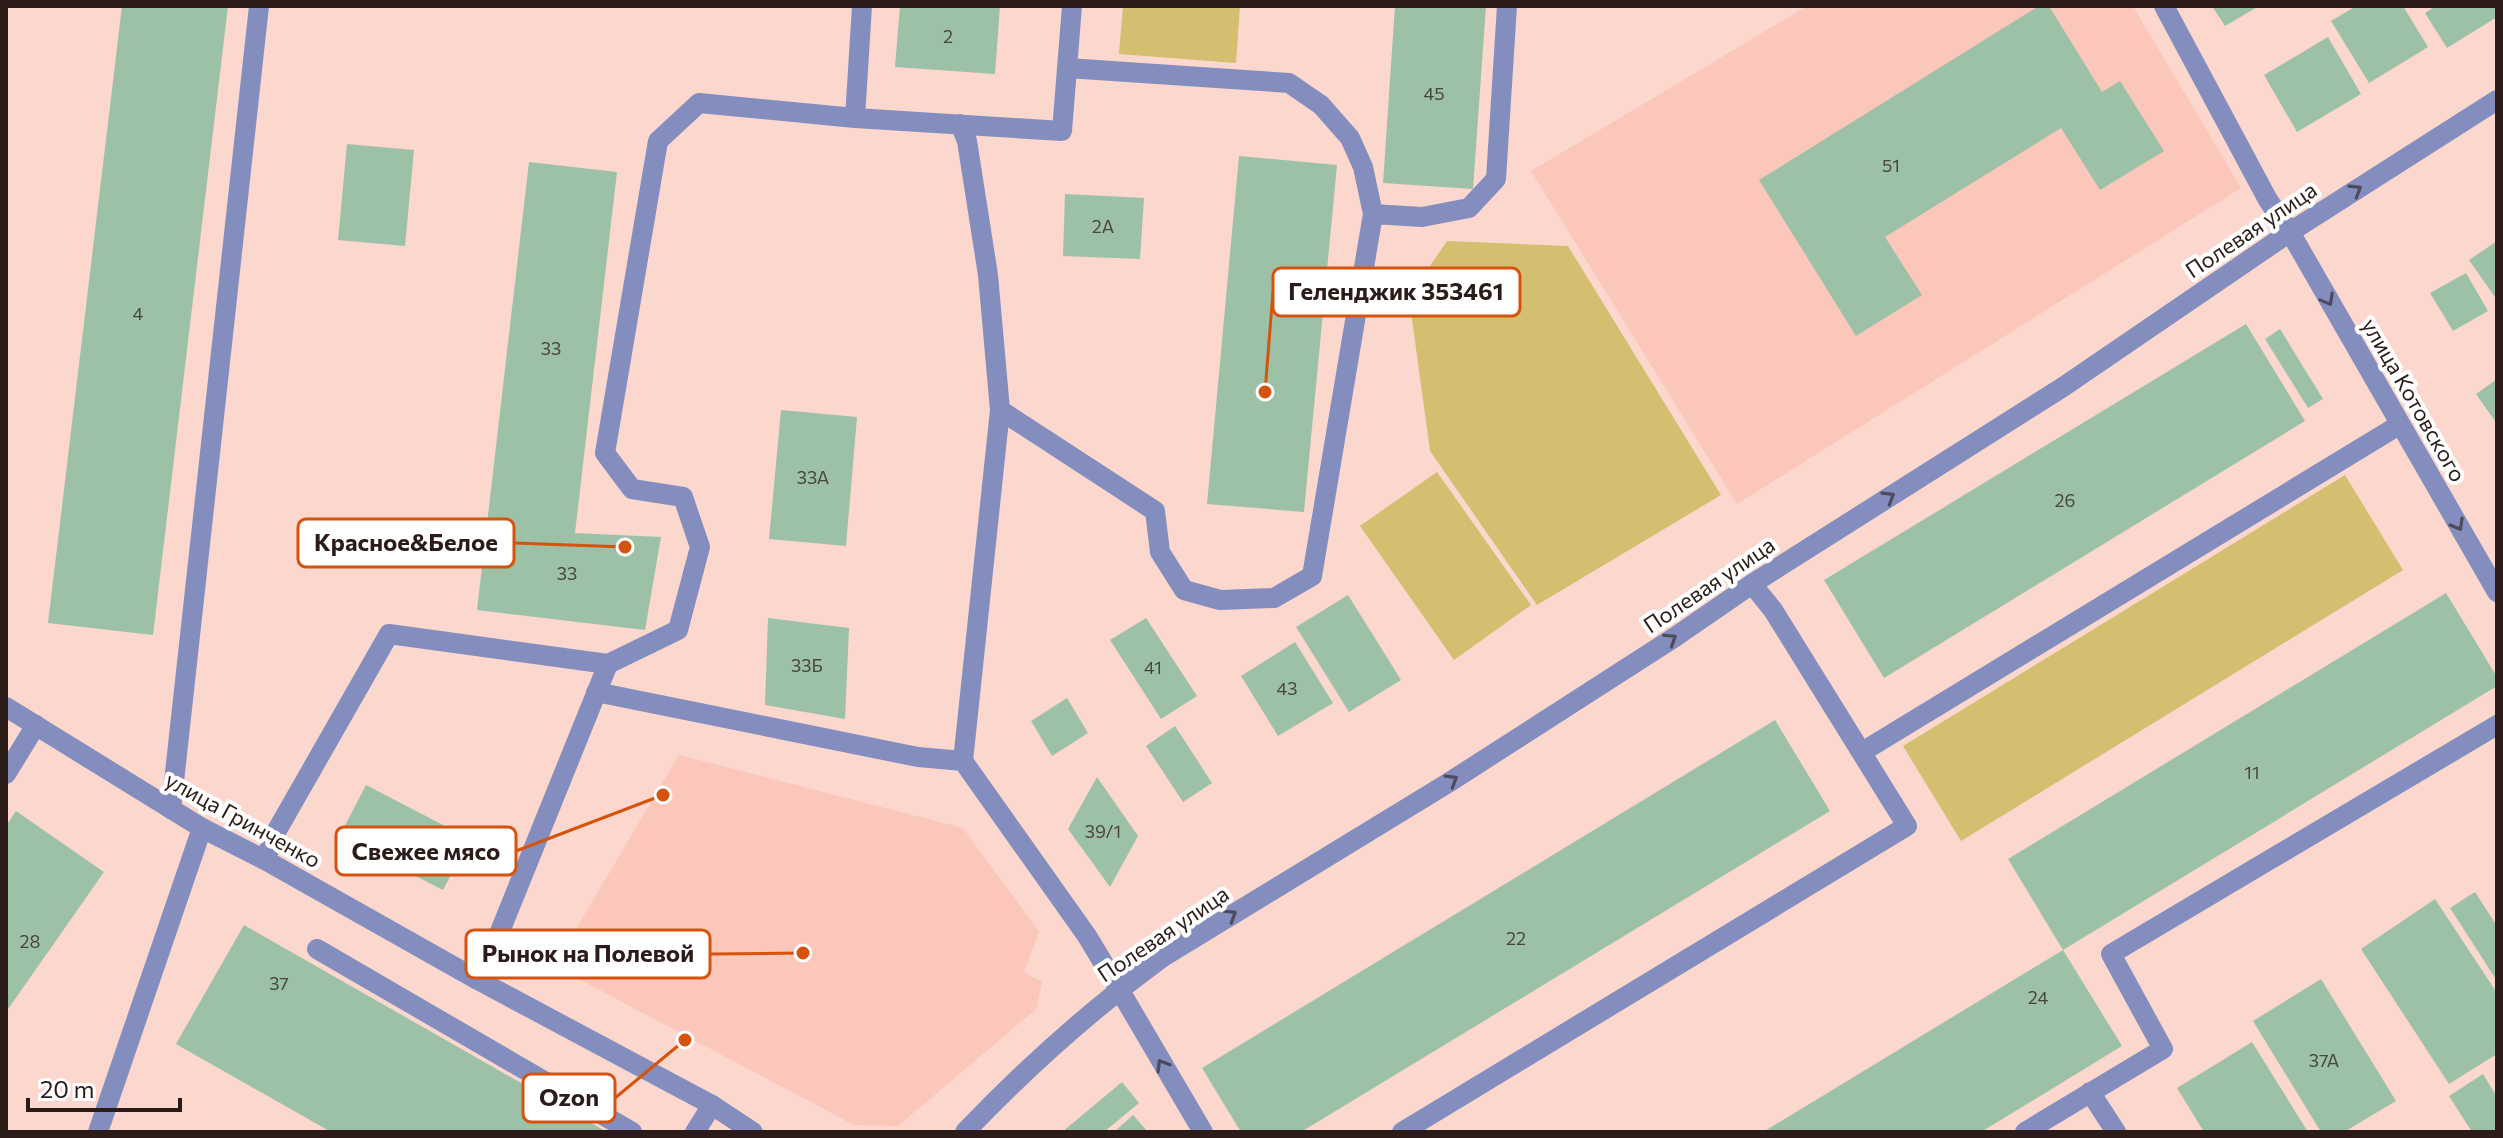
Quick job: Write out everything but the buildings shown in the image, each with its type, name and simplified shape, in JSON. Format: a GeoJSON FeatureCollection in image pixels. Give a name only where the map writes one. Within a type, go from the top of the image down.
{"type":"FeatureCollection","features":[{"type":"Feature","properties":{"kind":"street"},"geometry":{"type":"LineString","coordinates":[[171,809],[259,6]]}},
{"type":"Feature","properties":{"kind":"street"},"geometry":{"type":"LineString","coordinates":[[855,118],[862,6]]}},
{"type":"Feature","properties":{"kind":"street"},"geometry":{"type":"LineString","coordinates":[[265,860],[276,832],[389,634],[608,664],[678,630],[700,547],[683,497],[632,489],[605,453],[658,141],[699,103],[855,118],[1062,131],[1072,6]]}},
{"type":"Feature","properties":{"kind":"street"},"geometry":{"type":"LineString","coordinates":[[1373,214],[1422,217],[1469,208],[1496,179],[1507,6]]}},
{"type":"Feature","properties":{"kind":"street","name":"улица Котовского"},"geometry":{"type":"LineString","coordinates":[[2164,6],[2268,200],[2290,232],[2497,592]]}},
{"type":"Feature","properties":{"kind":"street"},"geometry":{"type":"LineString","coordinates":[[1000,410],[1155,511],[1160,552],[1184,590],[1220,600],[1274,598],[1312,576],[1373,214],[1363,167],[1350,138],[1321,105],[1289,83],[1067,68]]}},
{"type":"Feature","properties":{"kind":"street","name":"Полевая улица"},"geometry":{"type":"LineString","coordinates":[[965,1132],[1009,1087],[1119,989],[1163,957],[1448,783],[1752,584],[2063,387],[2290,232],[2497,100]]}},
{"type":"Feature","properties":{"kind":"street"},"geometry":{"type":"LineString","coordinates":[[960,124],[967,141],[988,275],[1000,410],[963,761],[1087,936],[1203,1132]]}},
{"type":"Feature","properties":{"kind":"street"},"geometry":{"type":"LineString","coordinates":[[1862,752],[2399,425]]}},
{"type":"Feature","properties":{"kind":"street"},"geometry":{"type":"LineString","coordinates":[[1402,1132],[1907,826],[1773,610],[1752,584]]}},
{"type":"Feature","properties":{"kind":"street"},"geometry":{"type":"LineString","coordinates":[[476,979],[486,966],[608,664]]}},
{"type":"Feature","properties":{"kind":"street"},"geometry":{"type":"LineString","coordinates":[[596,692],[918,757],[963,761]]}},
{"type":"Feature","properties":{"kind":"street","name":"улица Гринченко"},"geometry":{"type":"LineString","coordinates":[[6,707],[202,828],[712,1105],[753,1132]]}},
{"type":"Feature","properties":{"kind":"street"},"geometry":{"type":"LineString","coordinates":[[6,774],[36,725]]}},
{"type":"Feature","properties":{"kind":"street"},"geometry":{"type":"LineString","coordinates":[[2025,1132],[2163,1049],[2111,954],[2497,725]]}},
{"type":"Feature","properties":{"kind":"street"},"geometry":{"type":"LineString","coordinates":[[98,1132],[202,828]]}},
{"type":"Feature","properties":{"kind":"street"},"geometry":{"type":"LineString","coordinates":[[317,949],[632,1132]]}},
{"type":"Feature","properties":{"kind":"street"},"geometry":{"type":"LineString","coordinates":[[2090,1092],[2116,1132]]}},
{"type":"Feature","properties":{"kind":"street"},"geometry":{"type":"LineString","coordinates":[[695,1132],[712,1105]]}},
{"type":"Feature","properties":{"kind":"shaded area"},"geometry":{"type":"Polygon","coordinates":[[[1123,6],[1240,6],[1236,63],[1119,54],[1123,6]]]}},
{"type":"Feature","properties":{"kind":"shaded area"},"geometry":{"type":"Polygon","coordinates":[[[1807,6],[2133,6],[2241,188],[1737,504],[1531,171],[1807,6]]]}},
{"type":"Feature","properties":{"kind":"shaded area"},"geometry":{"type":"Polygon","coordinates":[[[1447,241],[1568,246],[1721,495],[1537,605],[1430,451],[1409,297],[1447,241]]]}},
{"type":"Feature","properties":{"kind":"shaded area"},"geometry":{"type":"Polygon","coordinates":[[[1437,472],[1531,605],[1454,660],[1360,526],[1437,472]]]}},
{"type":"Feature","properties":{"kind":"shaded area"},"geometry":{"type":"Polygon","coordinates":[[[2345,475],[2403,570],[1961,841],[1903,746],[2345,475]]]}},
{"type":"Feature","properties":{"kind":"shaded area"},"geometry":{"type":"Polygon","coordinates":[[[679,755],[963,828],[1039,932],[1024,972],[1042,982],[1036,1009],[898,1126],[854,1125],[579,979],[573,934],[679,755]]]}},
{"type":"Feature","properties":{"kind":"place","name":"Геленджик 353461"},"geometry":{"type":"Point","coordinates":[1265,392]}},
{"type":"Feature","properties":{"kind":"place","name":"Красное&Белое"},"geometry":{"type":"Point","coordinates":[625,547]}},
{"type":"Feature","properties":{"kind":"place","name":"Свежее мясо"},"geometry":{"type":"Point","coordinates":[663,795]}},
{"type":"Feature","properties":{"kind":"place","name":"Рынок на Полевой"},"geometry":{"type":"Point","coordinates":[803,953]}},
{"type":"Feature","properties":{"kind":"place","name":"Ozon"},"geometry":{"type":"Point","coordinates":[685,1040]}}]}
